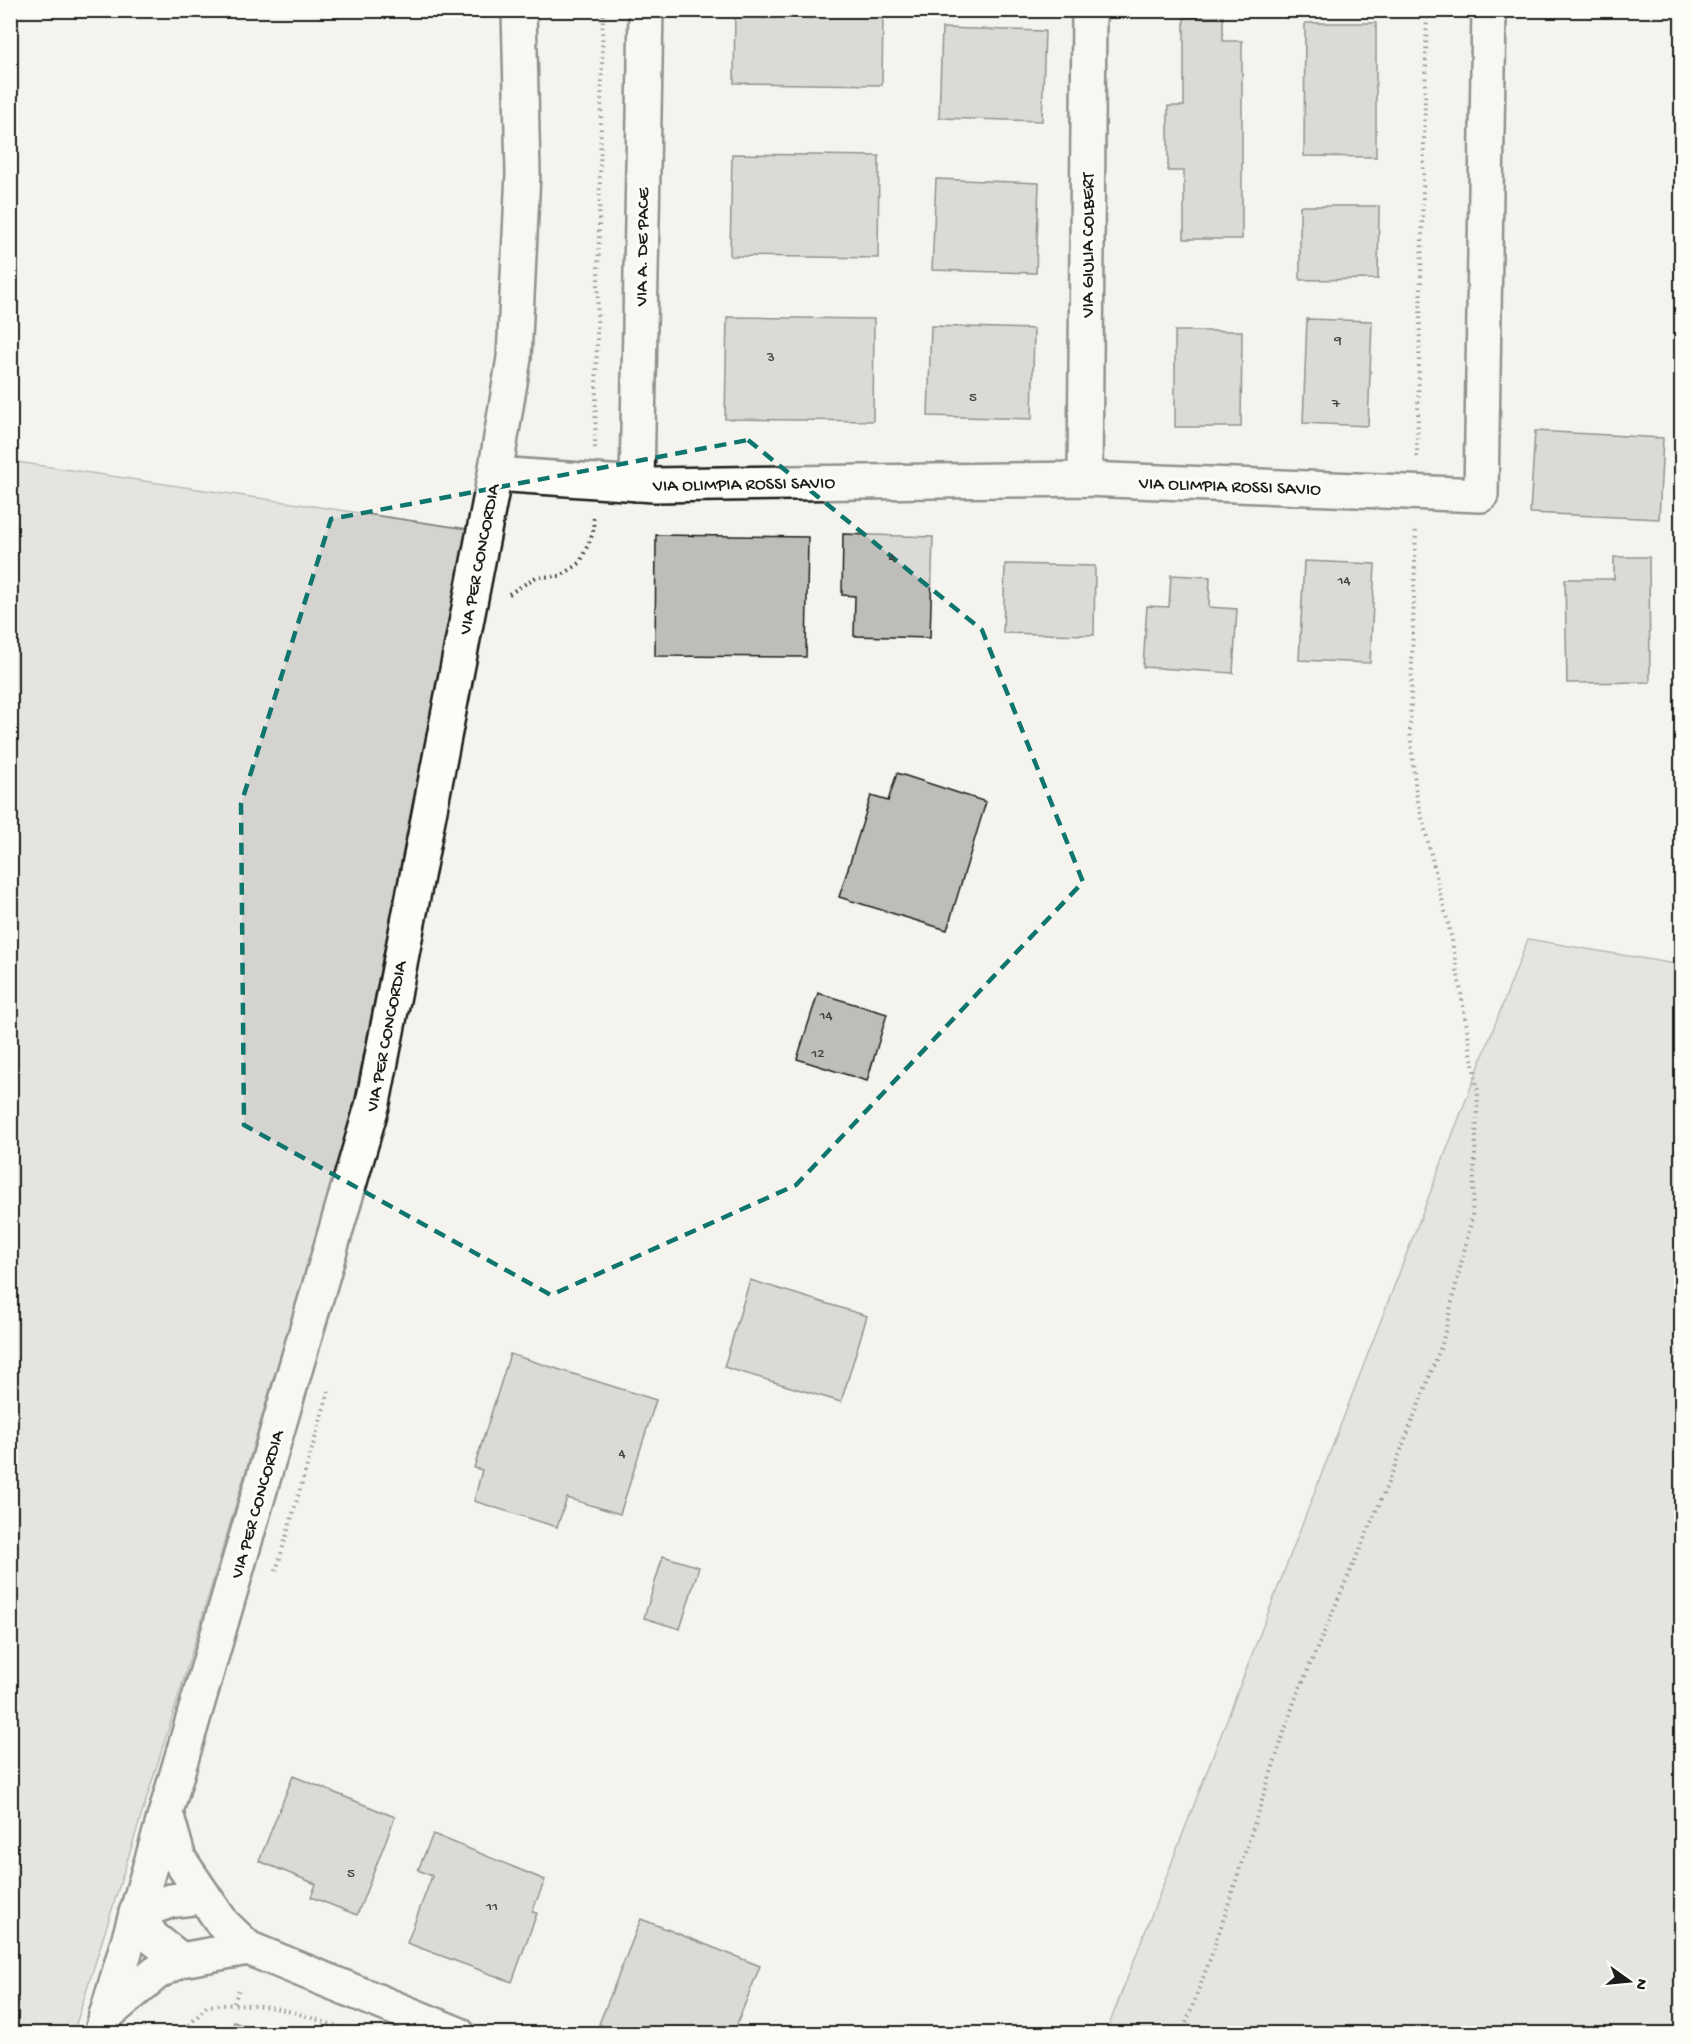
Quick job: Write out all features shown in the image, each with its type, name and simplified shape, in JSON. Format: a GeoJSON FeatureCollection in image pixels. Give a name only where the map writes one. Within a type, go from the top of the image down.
{"type":"FeatureCollection","features":[{"type":"Feature","properties":{"kind":"street","name":"VIA PER CONCORDIA"},"geometry":{"type":"LineString","coordinates":[[104,2024],[373,1103],[495,474],[514,358],[523,173],[519,10]]}},
{"type":"Feature","properties":{"kind":"street","name":"VIA A. DE PACE"},"geometry":{"type":"LineString","coordinates":[[637,483],[646,10]]}},
{"type":"Feature","properties":{"kind":"street","name":"VIA GIULIA COLBERT"},"geometry":{"type":"LineString","coordinates":[[1084,479],[1089,10]]}},
{"type":"Feature","properties":{"kind":"street","name":"VIA OLIMPIA ROSSI SAVIO"},"geometry":{"type":"LineString","coordinates":[[495,474],[637,483],[1084,479],[1481,495],[1489,10]]}},
{"type":"Feature","properties":{"kind":"street"},"geometry":{"type":"LineString","coordinates":[[166,1813],[179,1859],[202,1897],[223,1924],[248,1948],[458,2034]]}},
{"type":"Feature","properties":{"kind":"street"},"geometry":{"type":"LineString","coordinates":[[181,1960],[153,1938],[136,1913],[170,1900],[202,1897]]}},
{"type":"Feature","properties":{"kind":"street"},"geometry":{"type":"LineString","coordinates":[[104,2024],[156,1973],[181,1960],[248,1948]]}},
{"type":"Feature","properties":{"kind":"path"},"geometry":{"type":"LineString","coordinates":[[1182,2034],[1213,1951],[1294,1702],[1389,1481],[1442,1344],[1472,1218],[1478,1093],[1452,940],[1416,793],[1410,730],[1426,10]]}},
{"type":"Feature","properties":{"kind":"path"},"geometry":{"type":"LineString","coordinates":[[181,2034],[207,2006],[243,2002],[282,2008],[358,2034]]}},
{"type":"Feature","properties":{"kind":"highlighted area"},"geometry":{"type":"Polygon","coordinates":[[[748,440],[982,630],[1083,882],[796,1185],[551,1295],[244,1125],[241,804],[331,519],[748,440]]]}},
{"type":"Feature","properties":{"kind":"shaded area"},"geometry":{"type":"Polygon","coordinates":[[[10,461],[467,529],[351,1118],[175,1708],[73,2034],[10,2033],[10,461]]]}},
{"type":"Feature","properties":{"kind":"shaded area"},"geometry":{"type":"Polygon","coordinates":[[[1528,939],[1681,965],[1681,2033],[1106,2033],[1528,939]]]}},
{"type":"Feature","properties":{"kind":"building"},"geometry":{"type":"Polygon","coordinates":[[[735,10],[883,10],[882,85],[734,83],[735,10]]]}},
{"type":"Feature","properties":{"kind":"building"},"geometry":{"type":"Polygon","coordinates":[[[1184,17],[1223,17],[1223,41],[1242,41],[1242,239],[1184,239],[1184,171],[1168,171],[1168,106],[1184,106],[1184,17]]]}},
{"type":"Feature","properties":{"kind":"building"},"geometry":{"type":"Polygon","coordinates":[[[1305,23],[1376,23],[1376,157],[1304,156],[1305,23]]]}},
{"type":"Feature","properties":{"kind":"building"},"geometry":{"type":"Polygon","coordinates":[[[942,28],[1045,31],[1042,121],[939,118],[942,28]]]}},
{"type":"Feature","properties":{"kind":"building"},"geometry":{"type":"Polygon","coordinates":[[[732,154],[879,156],[878,258],[730,256],[732,154]]]}},
{"type":"Feature","properties":{"kind":"building"},"geometry":{"type":"Polygon","coordinates":[[[936,179],[1039,183],[1036,273],[932,270],[936,179]]]}},
{"type":"Feature","properties":{"kind":"building"},"geometry":{"type":"Polygon","coordinates":[[[1300,206],[1379,206],[1378,279],[1300,280],[1300,206]]]}},
{"type":"Feature","properties":{"kind":"building"},"geometry":{"type":"Polygon","coordinates":[[[727,317],[874,319],[873,421],[725,419],[727,317]]]}},
{"type":"Feature","properties":{"kind":"building"},"geometry":{"type":"Polygon","coordinates":[[[1307,319],[1372,321],[1368,426],[1303,423],[1307,319]]]}},
{"type":"Feature","properties":{"kind":"building"},"geometry":{"type":"Polygon","coordinates":[[[931,326],[1034,329],[1032,419],[928,416],[931,326]]]}},
{"type":"Feature","properties":{"kind":"building"},"geometry":{"type":"Polygon","coordinates":[[[1175,331],[1242,331],[1241,427],[1175,427],[1175,331]]]}},
{"type":"Feature","properties":{"kind":"building"},"geometry":{"type":"Polygon","coordinates":[[[1535,431],[1663,438],[1659,519],[1530,513],[1535,431]]]}},
{"type":"Feature","properties":{"kind":"building"},"geometry":{"type":"Polygon","coordinates":[[[843,534],[933,537],[930,638],[854,636],[855,596],[842,595],[843,534]]]}},
{"type":"Feature","properties":{"kind":"building"},"geometry":{"type":"Polygon","coordinates":[[[656,535],[808,537],[806,657],[655,656],[656,535]]]}},
{"type":"Feature","properties":{"kind":"building"},"geometry":{"type":"Polygon","coordinates":[[[1614,557],[1649,557],[1650,682],[1567,683],[1565,579],[1614,579],[1614,557]]]}},
{"type":"Feature","properties":{"kind":"building"},"geometry":{"type":"Polygon","coordinates":[[[1304,561],[1375,564],[1370,663],[1299,660],[1304,561]]]}},
{"type":"Feature","properties":{"kind":"building"},"geometry":{"type":"Polygon","coordinates":[[[1005,564],[1095,566],[1094,635],[1003,633],[1005,564]]]}},
{"type":"Feature","properties":{"kind":"building"},"geometry":{"type":"Polygon","coordinates":[[[1171,575],[1210,577],[1209,607],[1237,609],[1233,673],[1143,667],[1147,606],[1169,607],[1171,575]]]}},
{"type":"Feature","properties":{"kind":"building"},"geometry":{"type":"Polygon","coordinates":[[[897,773],[986,802],[947,930],[839,897],[871,796],[888,801],[897,773]]]}},
{"type":"Feature","properties":{"kind":"building"},"geometry":{"type":"Polygon","coordinates":[[[818,993],[887,1014],[867,1081],[797,1059],[818,993]]]}},
{"type":"Feature","properties":{"kind":"building"},"geometry":{"type":"Polygon","coordinates":[[[750,1280],[867,1316],[841,1402],[724,1367],[750,1280]]]}},
{"type":"Feature","properties":{"kind":"building"},"geometry":{"type":"Polygon","coordinates":[[[510,1354],[656,1400],[620,1514],[567,1498],[557,1527],[474,1501],[482,1470],[474,1468],[510,1354]]]}},
{"type":"Feature","properties":{"kind":"building"},"geometry":{"type":"Polygon","coordinates":[[[663,1556],[699,1567],[680,1629],[644,1618],[663,1556]]]}},
{"type":"Feature","properties":{"kind":"building"},"geometry":{"type":"Polygon","coordinates":[[[293,1776],[395,1817],[357,1915],[311,1897],[316,1884],[259,1861],[293,1776]]]}},
{"type":"Feature","properties":{"kind":"building"},"geometry":{"type":"Polygon","coordinates":[[[433,1834],[545,1880],[532,1912],[537,1913],[512,1982],[407,1943],[432,1876],[418,1870],[433,1834]]]}},
{"type":"Feature","properties":{"kind":"building"},"geometry":{"type":"Polygon","coordinates":[[[641,1919],[760,1966],[733,2034],[623,2034],[599,2024],[641,1919]]]}},
{"type":"Feature","properties":{"kind":"building"},"geometry":{"type":"Polygon","coordinates":[[[234,2022],[264,2034],[230,2034],[234,2022]]]}}]}
